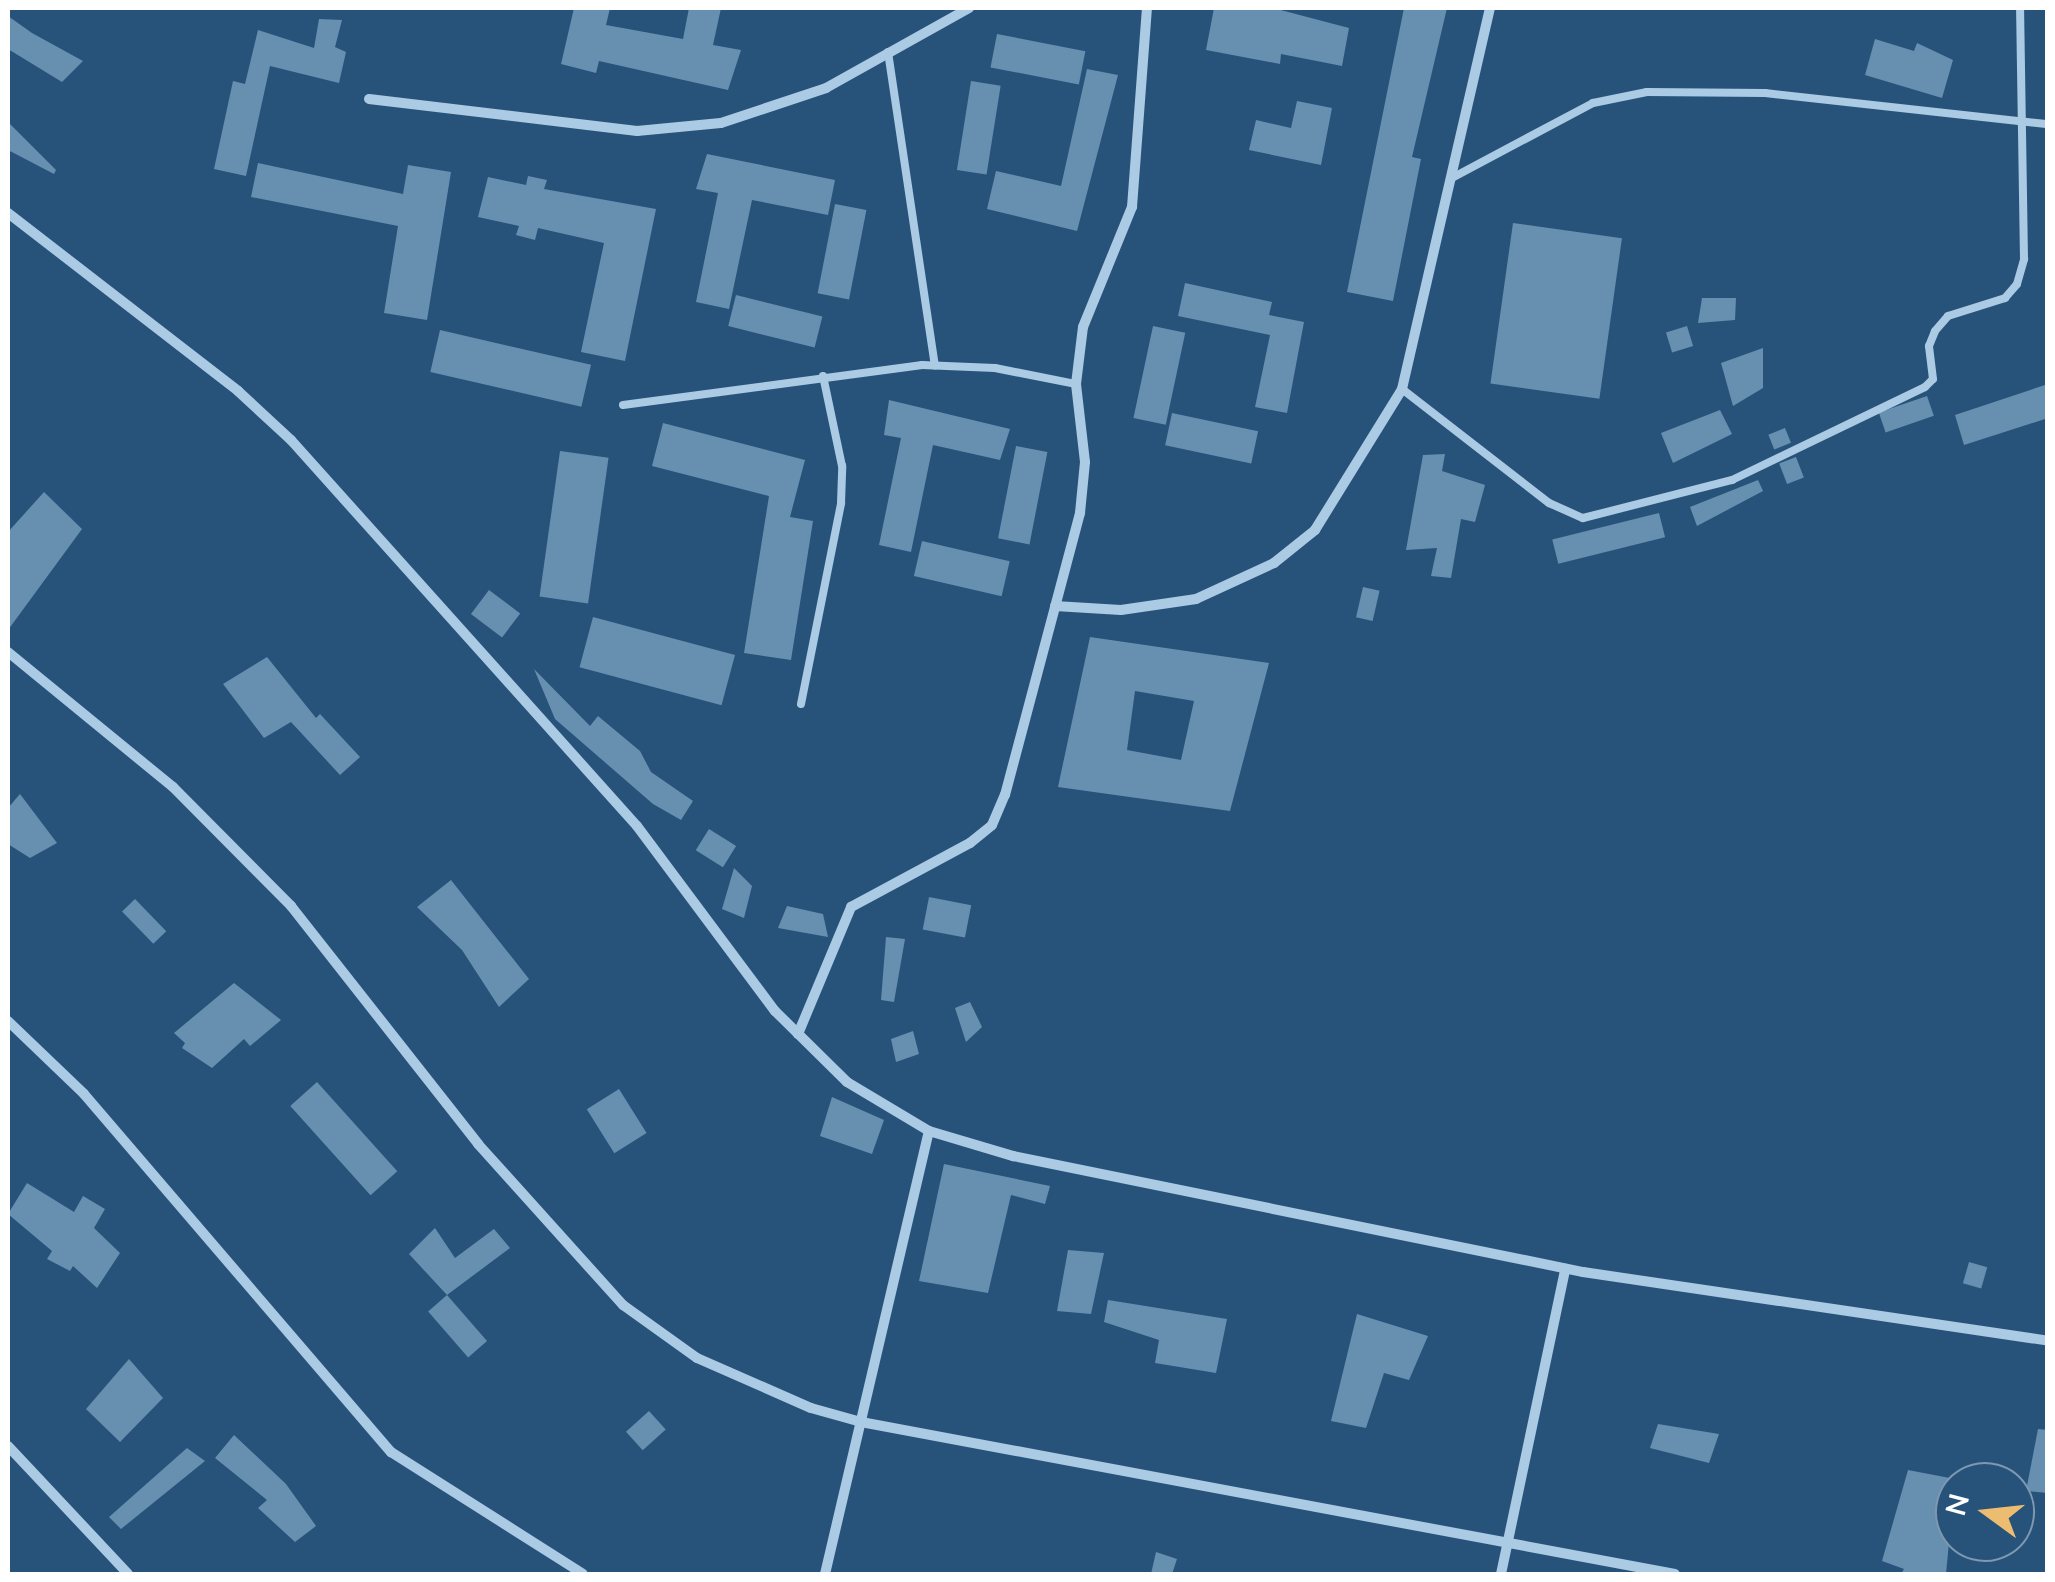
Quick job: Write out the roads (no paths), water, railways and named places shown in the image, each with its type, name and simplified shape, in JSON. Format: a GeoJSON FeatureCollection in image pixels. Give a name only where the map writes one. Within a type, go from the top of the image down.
{"type":"FeatureCollection","features":[{"type":"Feature","properties":{"kind":"street"},"geometry":{"type":"LineString","coordinates":[[368,99],[637,131],[721,123],[826,88],[968,8]]}},
{"type":"Feature","properties":{"kind":"street"},"geometry":{"type":"LineString","coordinates":[[798,1034],[851,907],[992,826],[1055,606],[1085,462],[1076,384],[1083,327],[1132,207],[1147,8]]}},
{"type":"Feature","properties":{"kind":"street"},"geometry":{"type":"LineString","coordinates":[[1055,606],[1121,610],[1196,599],[1274,563],[1315,530],[1402,389],[1490,8]]}},
{"type":"Feature","properties":{"kind":"street"},"geometry":{"type":"LineString","coordinates":[[8,213],[291,440],[637,826],[798,1034],[847,1082],[929,1130],[1014,1156],[1565,1268],[2048,1342]]}},
{"type":"Feature","properties":{"kind":"street"},"geometry":{"type":"LineString","coordinates":[[8,652],[173,788],[290,906],[478,1144],[623,1305],[696,1358],[811,1408],[861,1422],[1675,1574]]}},
{"type":"Feature","properties":{"kind":"street"},"geometry":{"type":"LineString","coordinates":[[8,1021],[84,1094],[391,1452],[584,1574]]}},
{"type":"Feature","properties":{"kind":"street"},"geometry":{"type":"LineString","coordinates":[[826,1574],[929,1130]]}},
{"type":"Feature","properties":{"kind":"street"},"geometry":{"type":"LineString","coordinates":[[1500,1574],[1510,1544],[1565,1268]]}},
{"type":"Feature","properties":{"kind":"street"},"geometry":{"type":"LineString","coordinates":[[8,1446],[128,1574]]}},
{"type":"Feature","properties":{"kind":"lane"},"geometry":{"type":"LineString","coordinates":[[1402,389],[1549,503],[1582,518],[1671,501],[1812,446],[1925,388],[1932,379],[1929,346],[1948,316],[2004,298],[2018,284],[2024,259],[2020,8]]}},
{"type":"Feature","properties":{"kind":"lane"},"geometry":{"type":"LineString","coordinates":[[888,52],[935,365]]}},
{"type":"Feature","properties":{"kind":"lane"},"geometry":{"type":"LineString","coordinates":[[1450,179],[1594,103],[1647,92],[1764,93],[2048,124]]}},
{"type":"Feature","properties":{"kind":"lane"},"geometry":{"type":"LineString","coordinates":[[623,406],[824,376],[935,365],[1076,384]]}},
{"type":"Feature","properties":{"kind":"lane"},"geometry":{"type":"LineString","coordinates":[[801,704],[841,503],[842,466],[824,376]]}}]}
